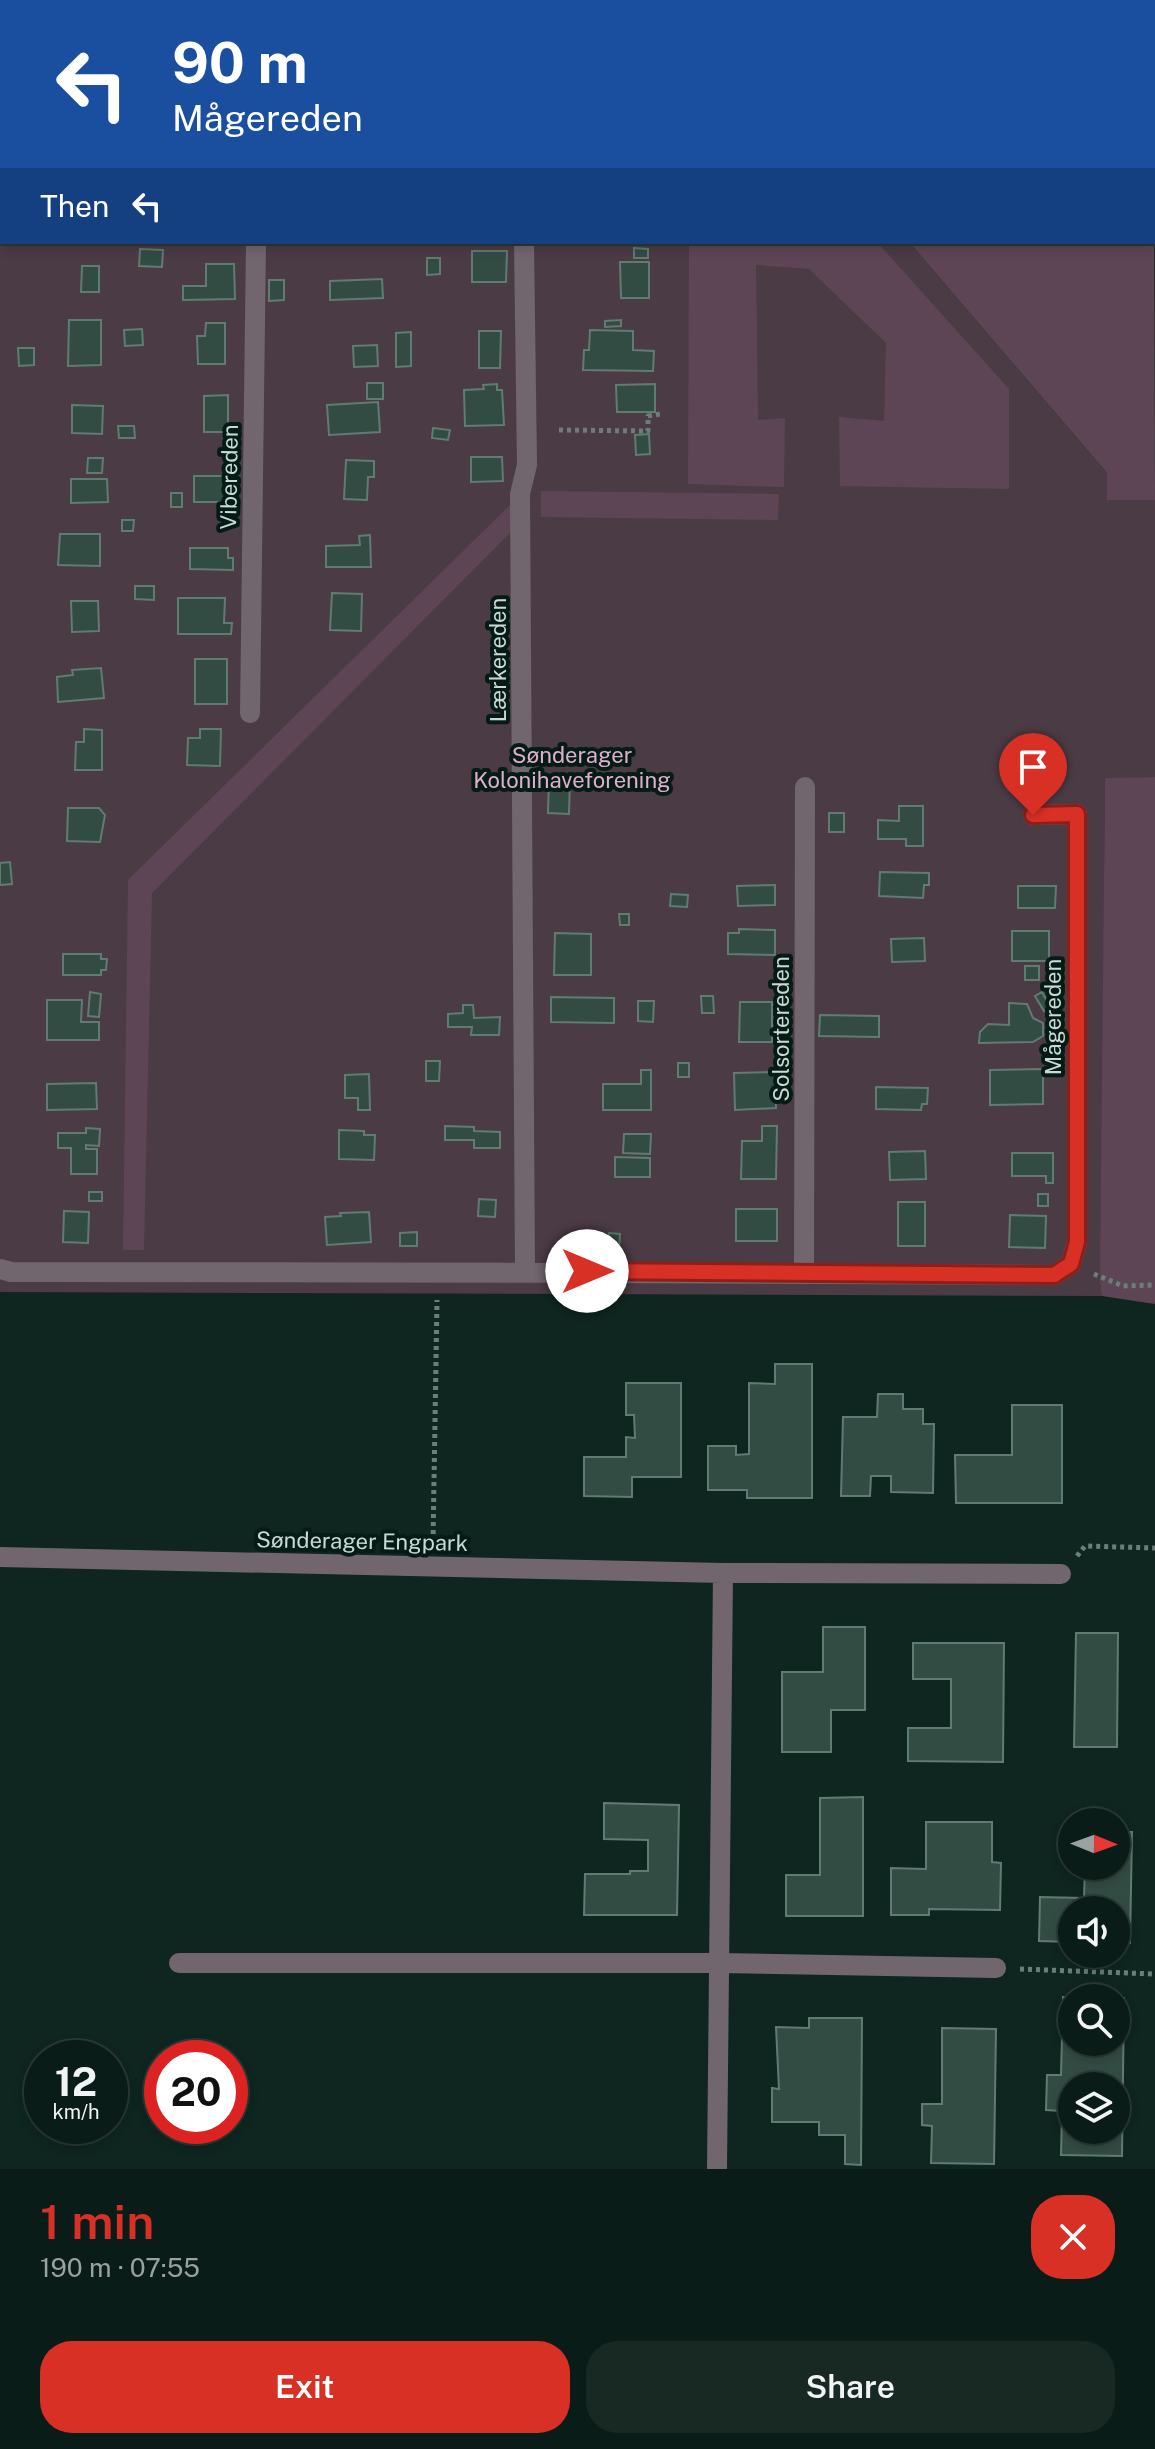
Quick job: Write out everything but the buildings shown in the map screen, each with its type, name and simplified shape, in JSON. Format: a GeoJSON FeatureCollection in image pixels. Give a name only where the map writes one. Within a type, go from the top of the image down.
{"type":"FeatureCollection","features":[{"type":"Feature","properties":{"kind":"street","name":"Vibereden"},"geometry":{"type":"LineString","coordinates":[[250,713],[256,244]]}},
{"type":"Feature","properties":{"kind":"street","name":"Lærkereden"},"geometry":{"type":"LineString","coordinates":[[524,244],[527,465],[520,494],[525,1271]]}},
{"type":"Feature","properties":{"kind":"street","name":"Solsortereden"},"geometry":{"type":"LineString","coordinates":[[804,1272],[805,787]]}},
{"type":"Feature","properties":{"kind":"street","name":"Mågereden"},"geometry":{"type":"LineString","coordinates":[[1033,815],[1077,814],[1077,1242],[1071,1264]]}},
{"type":"Feature","properties":{"kind":"street"},"geometry":{"type":"LineString","coordinates":[[0,1269],[11,1272],[525,1271],[1054,1275],[1071,1264]]}},
{"type":"Feature","properties":{"kind":"street","name":"Sønderager Engpark"},"geometry":{"type":"LineString","coordinates":[[0,1557],[723,1573],[1061,1574]]}},
{"type":"Feature","properties":{"kind":"street"},"geometry":{"type":"LineString","coordinates":[[717,2169],[723,1573]]}},
{"type":"Feature","properties":{"kind":"street"},"geometry":{"type":"LineString","coordinates":[[179,1963],[720,1963],[996,1968]]}},
{"type":"Feature","properties":{"kind":"path"},"geometry":{"type":"LineString","coordinates":[[559,430],[648,431],[648,416],[660,414]]}},
{"type":"Feature","properties":{"kind":"path"},"geometry":{"type":"LineString","coordinates":[[1071,1264],[1123,1286],[1155,1285]]}},
{"type":"Feature","properties":{"kind":"path"},"geometry":{"type":"LineString","coordinates":[[433,1567],[438,1272]]}},
{"type":"Feature","properties":{"kind":"path"},"geometry":{"type":"LineString","coordinates":[[1061,1574],[1085,1546],[1155,1548]]}},
{"type":"Feature","properties":{"kind":"path"},"geometry":{"type":"LineString","coordinates":[[996,1968],[1155,1974]]}},
{"type":"Feature","properties":{"kind":"green space","name":"Sønderager Kolonihaveforening"},"geometry":{"type":"Polygon","coordinates":[[[0,244],[911,244],[1107,473],[1108,499],[1155,500],[1155,777],[1105,779],[1102,1296],[0,1292],[0,244]]]}},
{"type":"Feature","properties":{"kind":"shaded area"},"geometry":{"type":"Polygon","coordinates":[[[689,244],[879,244],[1009,389],[1009,489],[840,486],[839,417],[884,421],[886,343],[809,269],[756,265],[758,420],[785,418],[784,487],[688,484],[689,244]]]}},
{"type":"Feature","properties":{"kind":"shaded area"},"geometry":{"type":"Polygon","coordinates":[[[911,244],[1154,244],[1155,500],[1107,500],[1107,473],[911,244]]]}},
{"type":"Feature","properties":{"kind":"shaded area"},"geometry":{"type":"Polygon","coordinates":[[[541,491],[779,494],[778,520],[541,517],[541,491]]]}},
{"type":"Feature","properties":{"kind":"shaded area"},"geometry":{"type":"Polygon","coordinates":[[[514,501],[514,529],[152,893],[144,1250],[123,1250],[128,880],[514,501]]]}},
{"type":"Feature","properties":{"kind":"shaded area"},"geometry":{"type":"Polygon","coordinates":[[[1155,777],[1155,1304],[1102,1296],[1100,1280],[1105,778],[1155,777]]]}},
{"type":"Feature","properties":{"kind":"route"},"geometry":{"type":"LineString","coordinates":[[587,1271],[1054,1275],[1071,1264],[1077,1242],[1077,814],[1033,815]]}}]}
